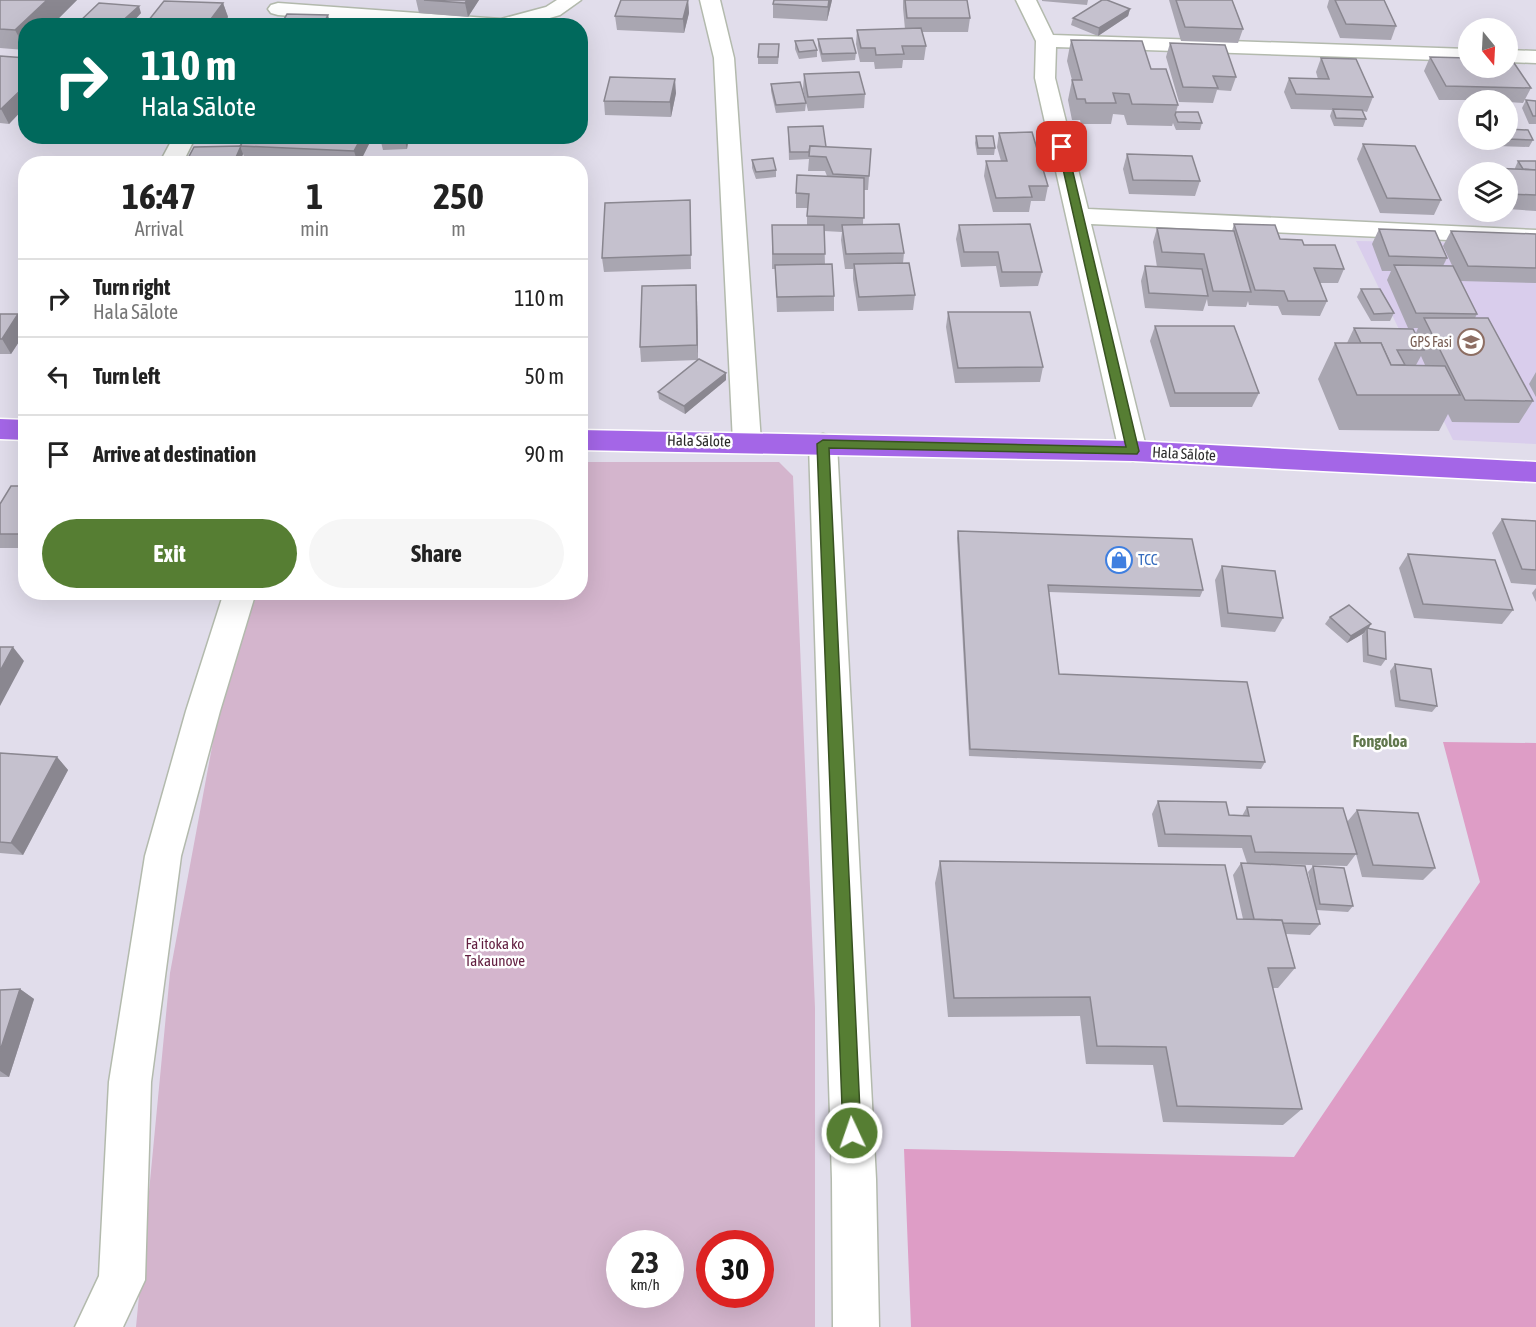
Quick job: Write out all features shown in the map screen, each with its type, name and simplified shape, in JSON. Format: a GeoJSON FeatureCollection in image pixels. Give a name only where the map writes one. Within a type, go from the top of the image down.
{"type":"FeatureCollection","features":[{"type":"Feature","properties":{"kind":"main road","name":"Hala Sālote"},"geometry":{"type":"LineString","coordinates":[[588,440],[1133,451],[1536,472]]}},
{"type":"Feature","properties":{"kind":"street"},"geometry":{"type":"LineString","coordinates":[[527,18],[553,11],[571,0]]}},
{"type":"Feature","properties":{"kind":"street"},"geometry":{"type":"LineString","coordinates":[[710,0],[724,58],[747,442]]}},
{"type":"Feature","properties":{"kind":"street"},"geometry":{"type":"LineString","coordinates":[[1026,0],[1046,40],[1045,78],[1133,451]]}},
{"type":"Feature","properties":{"kind":"street"},"geometry":{"type":"LineString","coordinates":[[269,18],[281,4],[428,18]]}},
{"type":"Feature","properties":{"kind":"street"},"geometry":{"type":"LineString","coordinates":[[1046,40],[1458,55]]}},
{"type":"Feature","properties":{"kind":"street"},"geometry":{"type":"LineString","coordinates":[[1518,56],[1536,57]]}},
{"type":"Feature","properties":{"kind":"street"},"geometry":{"type":"LineString","coordinates":[[1079,216],[1536,237]]}},
{"type":"Feature","properties":{"kind":"street"},"geometry":{"type":"LineString","coordinates":[[823,444],[854,1179],[856,1327]]}},
{"type":"Feature","properties":{"kind":"street"},"geometry":{"type":"LineString","coordinates":[[98,1327],[122,1280],[130,1082],[163,856],[203,711],[238,600]]}},
{"type":"Feature","properties":{"kind":"shaded area","name":"GPS Fasi"},"geometry":{"type":"Polygon","coordinates":[[[1356,241],[1536,244],[1536,444],[1453,440],[1356,241]]]}},
{"type":"Feature","properties":{"kind":"shaded area"},"geometry":{"type":"Polygon","coordinates":[[[1443,742],[1536,743],[1536,1327],[911,1327],[904,1149],[1294,1157],[1480,882],[1443,742]]]}},
{"type":"Feature","properties":{"kind":"green space","name":"Fa'itoka ko Takaunove"},"geometry":{"type":"Polygon","coordinates":[[[588,462],[779,462],[793,476],[815,1008],[815,1327],[136,1327],[170,973],[217,720],[255,600],[588,600],[588,462]]]}},
{"type":"Feature","properties":{"kind":"building"},"geometry":{"type":"Polygon","coordinates":[[[0,0],[47,0],[28,18],[18,18],[18,27],[15,30],[0,29],[0,0]]]}},
{"type":"Feature","properties":{"kind":"building"},"geometry":{"type":"Polygon","coordinates":[[[424,0],[467,0],[465,3],[424,0]]]}},
{"type":"Feature","properties":{"kind":"building"},"geometry":{"type":"Polygon","coordinates":[[[621,0],[688,0],[683,19],[615,16],[621,0]]]}},
{"type":"Feature","properties":{"kind":"building"},"geometry":{"type":"Polygon","coordinates":[[[774,0],[829,0],[828,7],[773,4],[774,0]]]}},
{"type":"Feature","properties":{"kind":"building"},"geometry":{"type":"Polygon","coordinates":[[[905,0],[967,0],[970,18],[907,18],[905,0]]]}},
{"type":"Feature","properties":{"kind":"building"},"geometry":{"type":"Polygon","coordinates":[[[1102,0],[1130,9],[1099,28],[1073,18],[1102,0]]]}},
{"type":"Feature","properties":{"kind":"building"},"geometry":{"type":"Polygon","coordinates":[[[1176,0],[1232,0],[1243,29],[1185,27],[1176,0]]]}},
{"type":"Feature","properties":{"kind":"building"},"geometry":{"type":"Polygon","coordinates":[[[1335,0],[1384,0],[1396,26],[1346,24],[1335,0]]]}},
{"type":"Feature","properties":{"kind":"building"},"geometry":{"type":"Polygon","coordinates":[[[164,1],[223,3],[212,18],[150,18],[164,1]]]}},
{"type":"Feature","properties":{"kind":"building"},"geometry":{"type":"Polygon","coordinates":[[[99,3],[139,6],[126,18],[83,18],[99,3]]]}},
{"type":"Feature","properties":{"kind":"building"},"geometry":{"type":"Polygon","coordinates":[[[287,14],[328,15],[326,18],[285,18],[287,14]]]}},
{"type":"Feature","properties":{"kind":"building"},"geometry":{"type":"Polygon","coordinates":[[[921,28],[926,46],[902,46],[904,54],[876,55],[875,48],[861,48],[857,30],[921,28]]]}},
{"type":"Feature","properties":{"kind":"building"},"geometry":{"type":"Polygon","coordinates":[[[852,38],[856,53],[822,54],[818,39],[852,38]]]}},
{"type":"Feature","properties":{"kind":"building"},"geometry":{"type":"Polygon","coordinates":[[[813,40],[817,50],[799,52],[795,41],[813,40]]]}},
{"type":"Feature","properties":{"kind":"building"},"geometry":{"type":"Polygon","coordinates":[[[1071,40],[1142,41],[1151,69],[1166,69],[1178,105],[1132,104],[1129,94],[1113,93],[1116,103],[1086,103],[1085,99],[1077,99],[1072,80],[1082,80],[1071,40]]]}},
{"type":"Feature","properties":{"kind":"building"},"geometry":{"type":"Polygon","coordinates":[[[1170,43],[1225,45],[1236,77],[1213,76],[1218,88],[1183,87],[1170,43]]]}},
{"type":"Feature","properties":{"kind":"building"},"geometry":{"type":"Polygon","coordinates":[[[759,44],[779,44],[778,57],[758,57],[759,44]]]}},
{"type":"Feature","properties":{"kind":"building"},"geometry":{"type":"Polygon","coordinates":[[[0,56],[18,57],[18,93],[0,109],[0,56]]]}},
{"type":"Feature","properties":{"kind":"building"},"geometry":{"type":"Polygon","coordinates":[[[1430,57],[1458,58],[1458,78],[1518,78],[1518,69],[1531,88],[1446,86],[1430,57]]]}},
{"type":"Feature","properties":{"kind":"building"},"geometry":{"type":"Polygon","coordinates":[[[1321,58],[1356,59],[1373,97],[1296,94],[1289,78],[1329,79],[1321,58]]]}},
{"type":"Feature","properties":{"kind":"building"},"geometry":{"type":"Polygon","coordinates":[[[859,72],[865,94],[808,97],[804,74],[859,72]]]}},
{"type":"Feature","properties":{"kind":"building"},"geometry":{"type":"Polygon","coordinates":[[[610,77],[675,79],[670,102],[604,101],[610,77]]]}},
{"type":"Feature","properties":{"kind":"building"},"geometry":{"type":"Polygon","coordinates":[[[800,82],[806,103],[776,105],[771,84],[800,82]]]}},
{"type":"Feature","properties":{"kind":"building"},"geometry":{"type":"Polygon","coordinates":[[[1526,100],[1536,101],[1536,116],[1533,116],[1526,100]]]}},
{"type":"Feature","properties":{"kind":"building"},"geometry":{"type":"Polygon","coordinates":[[[1333,109],[1362,110],[1366,119],[1336,118],[1333,109]]]}},
{"type":"Feature","properties":{"kind":"building"},"geometry":{"type":"Polygon","coordinates":[[[1176,112],[1198,112],[1202,123],[1178,122],[1176,112]]]}},
{"type":"Feature","properties":{"kind":"building"},"geometry":{"type":"Polygon","coordinates":[[[823,126],[826,147],[810,146],[809,152],[790,152],[788,127],[823,126]]]}},
{"type":"Feature","properties":{"kind":"building"},"geometry":{"type":"Polygon","coordinates":[[[1518,130],[1528,130],[1533,140],[1518,139],[1518,130]]]}},
{"type":"Feature","properties":{"kind":"building"},"geometry":{"type":"Polygon","coordinates":[[[1032,132],[1048,186],[1029,186],[1032,197],[996,198],[986,161],[1007,161],[999,133],[1032,132]]]}},
{"type":"Feature","properties":{"kind":"building"},"geometry":{"type":"Polygon","coordinates":[[[976,136],[993,136],[995,148],[978,148],[976,136]]]}},
{"type":"Feature","properties":{"kind":"building"},"geometry":{"type":"Polygon","coordinates":[[[241,144],[358,144],[354,151],[240,146],[241,144]]]}},
{"type":"Feature","properties":{"kind":"building"},"geometry":{"type":"Polygon","coordinates":[[[1363,144],[1415,146],[1441,200],[1387,198],[1363,144]]]}},
{"type":"Feature","properties":{"kind":"building"},"geometry":{"type":"Polygon","coordinates":[[[241,146],[237,156],[189,156],[194,147],[241,146]]]}},
{"type":"Feature","properties":{"kind":"building"},"geometry":{"type":"Polygon","coordinates":[[[810,146],[871,149],[869,176],[833,174],[826,157],[809,156],[810,146]]]}},
{"type":"Feature","properties":{"kind":"building"},"geometry":{"type":"Polygon","coordinates":[[[1127,154],[1192,156],[1200,181],[1133,180],[1127,154]]]}},
{"type":"Feature","properties":{"kind":"building"},"geometry":{"type":"Polygon","coordinates":[[[773,158],[776,170],[756,172],[752,160],[773,158]]]}},
{"type":"Feature","properties":{"kind":"building"},"geometry":{"type":"Polygon","coordinates":[[[1518,161],[1536,161],[1536,170],[1523,169],[1518,161]]]}},
{"type":"Feature","properties":{"kind":"building"},"geometry":{"type":"Polygon","coordinates":[[[1518,169],[1536,170],[1536,195],[1518,194],[1518,169]]]}},
{"type":"Feature","properties":{"kind":"building"},"geometry":{"type":"Polygon","coordinates":[[[797,175],[864,178],[864,218],[807,216],[809,194],[796,193],[797,175]]]}},
{"type":"Feature","properties":{"kind":"building"},"geometry":{"type":"Polygon","coordinates":[[[690,200],[691,255],[602,258],[605,203],[690,200]]]}},
{"type":"Feature","properties":{"kind":"building"},"geometry":{"type":"Polygon","coordinates":[[[899,224],[904,253],[846,254],[842,225],[899,224]]]}},
{"type":"Feature","properties":{"kind":"building"},"geometry":{"type":"Polygon","coordinates":[[[1030,224],[1042,272],[1002,272],[998,252],[964,252],[959,225],[1030,224]]]}},
{"type":"Feature","properties":{"kind":"building"},"geometry":{"type":"Polygon","coordinates":[[[1234,224],[1275,225],[1280,239],[1302,240],[1304,245],[1335,245],[1344,269],[1314,268],[1327,301],[1288,301],[1284,291],[1255,290],[1234,224]]]}},
{"type":"Feature","properties":{"kind":"building"},"geometry":{"type":"Polygon","coordinates":[[[772,225],[824,225],[825,254],[773,254],[772,225]]]}},
{"type":"Feature","properties":{"kind":"building"},"geometry":{"type":"Polygon","coordinates":[[[1157,228],[1234,231],[1251,292],[1213,291],[1204,254],[1162,252],[1157,228]]]}},
{"type":"Feature","properties":{"kind":"building"},"geometry":{"type":"Polygon","coordinates":[[[1379,229],[1435,231],[1447,258],[1389,256],[1379,229]]]}},
{"type":"Feature","properties":{"kind":"building"},"geometry":{"type":"Polygon","coordinates":[[[1451,231],[1536,234],[1536,268],[1468,266],[1451,231]]]}},
{"type":"Feature","properties":{"kind":"building"},"geometry":{"type":"Polygon","coordinates":[[[909,263],[915,295],[859,297],[854,264],[909,263]]]}},
{"type":"Feature","properties":{"kind":"building"},"geometry":{"type":"Polygon","coordinates":[[[832,264],[834,296],[777,297],[775,265],[832,264]]]}},
{"type":"Feature","properties":{"kind":"building"},"geometry":{"type":"Polygon","coordinates":[[[1394,265],[1453,266],[1477,314],[1416,313],[1394,265]]]}},
{"type":"Feature","properties":{"kind":"building"},"geometry":{"type":"Polygon","coordinates":[[[1145,266],[1202,269],[1208,296],[1149,293],[1145,266]]]}},
{"type":"Feature","properties":{"kind":"building"},"geometry":{"type":"Polygon","coordinates":[[[696,285],[697,345],[640,347],[642,286],[696,285]]]}},
{"type":"Feature","properties":{"kind":"building"},"geometry":{"type":"Polygon","coordinates":[[[1361,289],[1380,289],[1394,313],[1374,314],[1361,289]]]}},
{"type":"Feature","properties":{"kind":"building"},"geometry":{"type":"Polygon","coordinates":[[[948,312],[1030,312],[1043,367],[958,368],[948,312]]]}},
{"type":"Feature","properties":{"kind":"building"},"geometry":{"type":"Polygon","coordinates":[[[0,314],[18,314],[2,339],[0,339],[0,314]]]}},
{"type":"Feature","properties":{"kind":"building"},"geometry":{"type":"Polygon","coordinates":[[[1424,318],[1488,318],[1533,401],[1465,400],[1424,318]]]}},
{"type":"Feature","properties":{"kind":"building"},"geometry":{"type":"Polygon","coordinates":[[[1155,326],[1234,326],[1259,393],[1175,393],[1155,326]]]}},
{"type":"Feature","properties":{"kind":"building"},"geometry":{"type":"Polygon","coordinates":[[[1354,328],[1413,329],[1424,350],[1397,350],[1405,365],[1391,365],[1381,343],[1361,343],[1354,328]]]}},
{"type":"Feature","properties":{"kind":"building"},"geometry":{"type":"Polygon","coordinates":[[[1335,343],[1381,343],[1391,365],[1445,366],[1460,395],[1357,395],[1335,343]]]}},
{"type":"Feature","properties":{"kind":"building"},"geometry":{"type":"Polygon","coordinates":[[[699,359],[726,373],[684,406],[658,392],[699,359]]]}},
{"type":"Feature","properties":{"kind":"building"},"geometry":{"type":"Polygon","coordinates":[[[11,486],[18,486],[18,534],[0,534],[0,504],[11,486]]]}},
{"type":"Feature","properties":{"kind":"building"},"geometry":{"type":"Polygon","coordinates":[[[1502,519],[1536,521],[1536,570],[1522,569],[1502,519]]]}},
{"type":"Feature","properties":{"kind":"building"},"geometry":{"type":"Polygon","coordinates":[[[958,531],[1192,539],[1203,590],[1048,585],[1059,674],[1247,682],[1265,762],[970,749],[958,531]]]}},
{"type":"Feature","properties":{"kind":"building"},"geometry":{"type":"Polygon","coordinates":[[[1408,554],[1495,560],[1513,610],[1423,604],[1408,554]]]}},
{"type":"Feature","properties":{"kind":"building"},"geometry":{"type":"Polygon","coordinates":[[[1222,566],[1275,571],[1283,618],[1228,613],[1222,566]]]}},
{"type":"Feature","properties":{"kind":"building"},"geometry":{"type":"Polygon","coordinates":[[[1349,605],[1371,624],[1351,636],[1330,617],[1349,605]]]}},
{"type":"Feature","properties":{"kind":"building"},"geometry":{"type":"Polygon","coordinates":[[[1367,628],[1385,632],[1386,659],[1368,655],[1367,628]]]}},
{"type":"Feature","properties":{"kind":"building"},"geometry":{"type":"Polygon","coordinates":[[[0,647],[13,647],[0,671],[0,647]]]}},
{"type":"Feature","properties":{"kind":"building"},"geometry":{"type":"Polygon","coordinates":[[[1395,664],[1431,669],[1437,706],[1400,700],[1395,664]]]}},
{"type":"Feature","properties":{"kind":"building"},"geometry":{"type":"Polygon","coordinates":[[[0,753],[57,757],[11,843],[0,842],[0,753]]]}},
{"type":"Feature","properties":{"kind":"building"},"geometry":{"type":"Polygon","coordinates":[[[1158,801],[1226,802],[1229,815],[1249,816],[1247,807],[1343,808],[1357,854],[1255,852],[1251,836],[1165,834],[1158,801]]]}},
{"type":"Feature","properties":{"kind":"building"},"geometry":{"type":"Polygon","coordinates":[[[1357,810],[1418,813],[1435,868],[1373,865],[1357,810]]]}},
{"type":"Feature","properties":{"kind":"building"},"geometry":{"type":"Polygon","coordinates":[[[940,861],[1225,865],[1237,919],[1282,920],[1295,968],[1268,968],[1302,1109],[1177,1106],[1166,1047],[1097,1046],[1090,997],[954,998],[940,861]]]}},
{"type":"Feature","properties":{"kind":"building"},"geometry":{"type":"Polygon","coordinates":[[[1241,863],[1305,866],[1320,924],[1254,919],[1241,863]]]}},
{"type":"Feature","properties":{"kind":"building"},"geometry":{"type":"Polygon","coordinates":[[[1313,866],[1344,868],[1353,906],[1320,904],[1313,866]]]}},
{"type":"Feature","properties":{"kind":"building"},"geometry":{"type":"Polygon","coordinates":[[[20,989],[0,1051],[0,990],[20,989]]]}},
{"type":"Feature","properties":{"kind":"place","name":"GPS Fasi"},"geometry":{"type":"Point","coordinates":[1471,342]}},
{"type":"Feature","properties":{"kind":"place","name":"TCC"},"geometry":{"type":"Point","coordinates":[1119,560]}},
{"type":"Feature","properties":{"kind":"district","name":"Fongoloa"},"geometry":{"type":"Point","coordinates":[1380,741]}},
{"type":"Feature","properties":{"kind":"route"},"geometry":{"type":"LineString","coordinates":[[852,1133],[823,444],[1133,451],[1062,147]]}}]}
